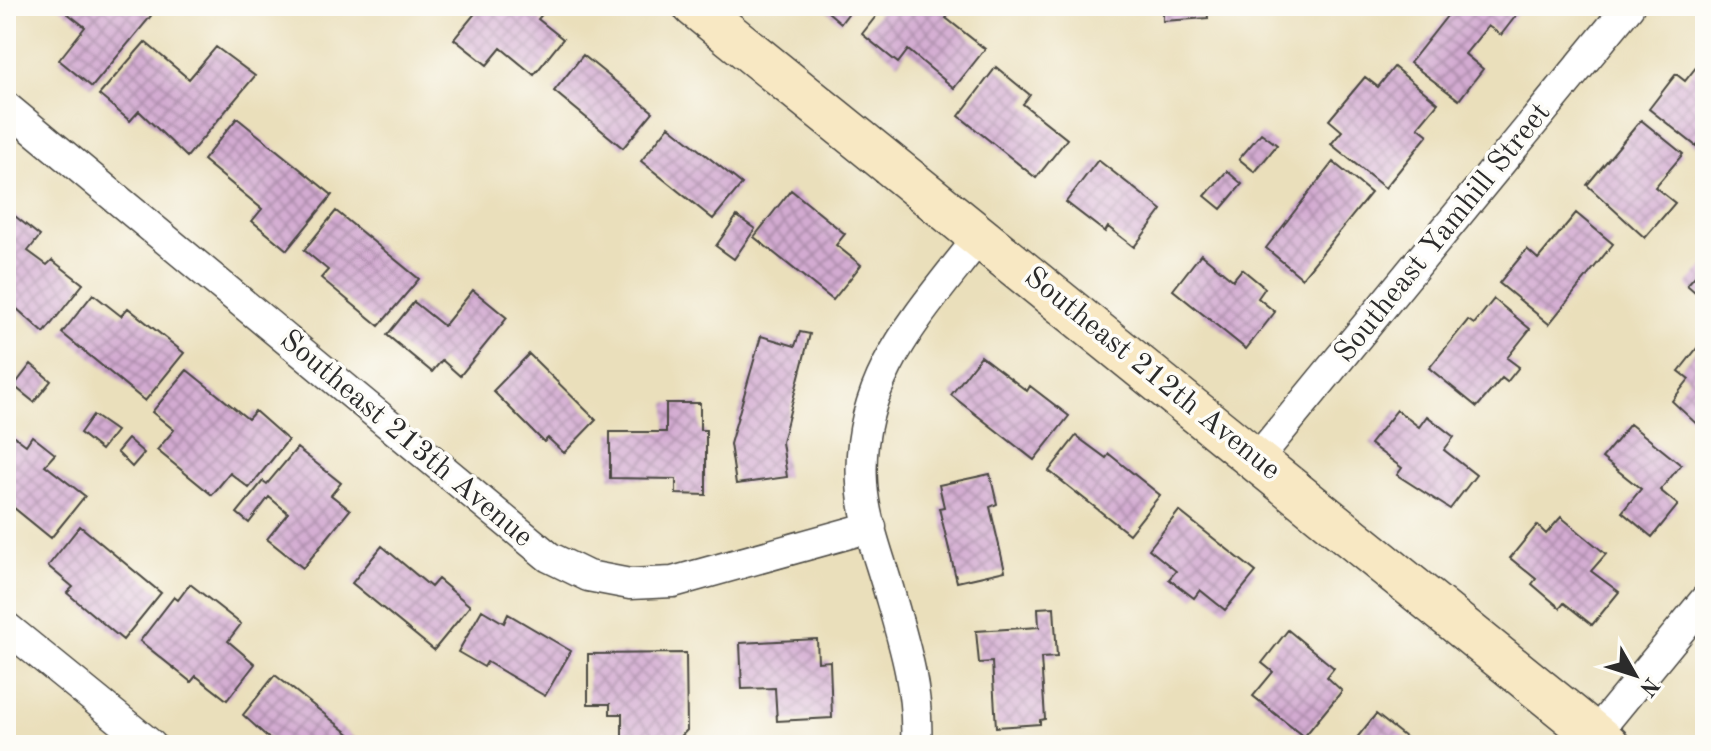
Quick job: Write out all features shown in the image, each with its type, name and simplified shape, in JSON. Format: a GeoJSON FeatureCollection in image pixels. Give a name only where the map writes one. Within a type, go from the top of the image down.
{"type":"FeatureCollection","features":[{"type":"Feature","properties":{"kind":"street","name":"Southeast 212th Avenue"},"geometry":{"type":"LineString","coordinates":[[694,6],[1601,740]]}},
{"type":"Feature","properties":{"kind":"street","name":"Southeast Yamhill Street"},"geometry":{"type":"LineString","coordinates":[[1257,459],[1629,6]]}},
{"type":"Feature","properties":{"kind":"street","name":"Southeast 213th Avenue"},"geometry":{"type":"LineString","coordinates":[[6,107],[549,557],[588,576],[630,584],[673,582],[871,527]]}},
{"type":"Feature","properties":{"kind":"street"},"geometry":{"type":"LineString","coordinates":[[916,745],[918,716],[913,676],[871,527],[862,485],[862,441],[871,398],[889,358],[980,236]]}},
{"type":"Feature","properties":{"kind":"street"},"geometry":{"type":"LineString","coordinates":[[1601,740],[1705,600]]}},
{"type":"Feature","properties":{"kind":"street"},"geometry":{"type":"LineString","coordinates":[[6,627],[151,745]]}},
{"type":"Feature","properties":{"kind":"building"},"geometry":{"type":"Polygon","coordinates":[[[58,6],[139,6],[151,16],[92,87],[59,60],[85,27],[58,6]]]}},
{"type":"Feature","properties":{"kind":"building"},"geometry":{"type":"Polygon","coordinates":[[[481,6],[537,6],[544,12],[538,19],[563,39],[534,75],[501,48],[487,65],[454,39],[481,6]]]}},
{"type":"Feature","properties":{"kind":"building"},"geometry":{"type":"Polygon","coordinates":[[[821,6],[854,6],[841,23],[821,6]]]}},
{"type":"Feature","properties":{"kind":"building"},"geometry":{"type":"Polygon","coordinates":[[[884,6],[956,6],[946,18],[985,49],[954,88],[908,50],[898,63],[862,34],[884,6]]]}},
{"type":"Feature","properties":{"kind":"building"},"geometry":{"type":"Polygon","coordinates":[[[1163,6],[1214,8],[1207,9],[1208,18],[1163,21],[1163,6]]]}},
{"type":"Feature","properties":{"kind":"building"},"geometry":{"type":"Polygon","coordinates":[[[1455,6],[1509,6],[1518,13],[1501,35],[1488,26],[1465,54],[1483,69],[1459,100],[1410,63],[1455,6]]]}},
{"type":"Feature","properties":{"kind":"building"},"geometry":{"type":"Polygon","coordinates":[[[145,42],[189,79],[216,47],[255,76],[187,157],[139,111],[130,121],[99,95],[145,42]]]}},
{"type":"Feature","properties":{"kind":"building"},"geometry":{"type":"Polygon","coordinates":[[[583,55],[653,112],[623,148],[554,91],[583,55]]]}},
{"type":"Feature","properties":{"kind":"building"},"geometry":{"type":"Polygon","coordinates":[[[1705,56],[1705,135],[1696,146],[1649,109],[1676,74],[1685,81],[1705,56]]]}},
{"type":"Feature","properties":{"kind":"building"},"geometry":{"type":"Polygon","coordinates":[[[996,67],[1030,95],[1023,104],[1067,139],[1036,178],[959,116],[996,67]]]}},
{"type":"Feature","properties":{"kind":"building"},"geometry":{"type":"Polygon","coordinates":[[[1394,67],[1438,103],[1418,127],[1428,135],[1385,188],[1331,144],[1342,131],[1329,120],[1365,77],[1378,87],[1394,67]]]}},
{"type":"Feature","properties":{"kind":"building"},"geometry":{"type":"Polygon","coordinates":[[[237,118],[332,195],[287,250],[252,221],[262,209],[203,160],[237,118]]]}},
{"type":"Feature","properties":{"kind":"building"},"geometry":{"type":"Polygon","coordinates":[[[1641,120],[1683,154],[1655,187],[1675,203],[1645,238],[1587,185],[1641,120]]]}},
{"type":"Feature","properties":{"kind":"building"},"geometry":{"type":"Polygon","coordinates":[[[669,126],[742,184],[713,219],[641,161],[669,126]]]}},
{"type":"Feature","properties":{"kind":"building"},"geometry":{"type":"Polygon","coordinates":[[[1261,133],[1277,145],[1255,172],[1239,159],[1261,133]]]}},
{"type":"Feature","properties":{"kind":"building"},"geometry":{"type":"Polygon","coordinates":[[[1098,160],[1162,210],[1134,247],[1108,227],[1105,232],[1066,202],[1098,160]]]}},
{"type":"Feature","properties":{"kind":"building"},"geometry":{"type":"Polygon","coordinates":[[[1333,162],[1371,193],[1302,278],[1266,248],[1333,162]]]}},
{"type":"Feature","properties":{"kind":"building"},"geometry":{"type":"Polygon","coordinates":[[[1227,171],[1242,184],[1221,209],[1205,196],[1227,171]]]}},
{"type":"Feature","properties":{"kind":"building"},"geometry":{"type":"Polygon","coordinates":[[[791,190],[845,234],[836,245],[861,265],[833,300],[754,237],[791,190]]]}},
{"type":"Feature","properties":{"kind":"building"},"geometry":{"type":"Polygon","coordinates":[[[6,209],[40,236],[28,251],[47,265],[52,260],[83,284],[44,333],[6,299],[6,209]]]}},
{"type":"Feature","properties":{"kind":"building"},"geometry":{"type":"Polygon","coordinates":[[[336,211],[419,279],[379,326],[321,278],[328,270],[304,250],[336,211]]]}},
{"type":"Feature","properties":{"kind":"building"},"geometry":{"type":"Polygon","coordinates":[[[1576,213],[1613,244],[1549,324],[1499,283],[1527,249],[1538,259],[1576,213]]]}},
{"type":"Feature","properties":{"kind":"building"},"geometry":{"type":"Polygon","coordinates":[[[737,216],[755,229],[734,259],[716,246],[737,216]]]}},
{"type":"Feature","properties":{"kind":"building"},"geometry":{"type":"Polygon","coordinates":[[[1201,254],[1233,280],[1242,269],[1265,288],[1258,298],[1275,312],[1246,349],[1173,290],[1201,254]]]}},
{"type":"Feature","properties":{"kind":"building"},"geometry":{"type":"Polygon","coordinates":[[[1705,265],[1705,296],[1703,299],[1687,285],[1705,265]]]}},
{"type":"Feature","properties":{"kind":"building"},"geometry":{"type":"Polygon","coordinates":[[[473,290],[507,318],[460,376],[442,360],[432,372],[387,335],[414,302],[444,326],[473,290]]]}},
{"type":"Feature","properties":{"kind":"building"},"geometry":{"type":"Polygon","coordinates":[[[93,294],[121,316],[128,308],[184,353],[145,401],[62,333],[93,294]]]}},
{"type":"Feature","properties":{"kind":"building"},"geometry":{"type":"Polygon","coordinates":[[[1494,299],[1530,329],[1507,358],[1519,367],[1507,382],[1502,378],[1477,407],[1429,368],[1468,320],[1474,324],[1494,299]]]}},
{"type":"Feature","properties":{"kind":"building"},"geometry":{"type":"Polygon","coordinates":[[[800,332],[810,334],[782,442],[787,477],[736,484],[730,444],[761,336],[795,346],[800,332]]]}},
{"type":"Feature","properties":{"kind":"building"},"geometry":{"type":"Polygon","coordinates":[[[1705,338],[1705,432],[1672,401],[1689,379],[1679,371],[1705,338]]]}},
{"type":"Feature","properties":{"kind":"building"},"geometry":{"type":"Polygon","coordinates":[[[529,354],[596,420],[564,453],[548,438],[544,442],[493,391],[529,354]]]}},
{"type":"Feature","properties":{"kind":"building"},"geometry":{"type":"Polygon","coordinates":[[[981,356],[1027,391],[1030,386],[1069,416],[1034,460],[951,395],[981,356]]]}},
{"type":"Feature","properties":{"kind":"building"},"geometry":{"type":"Polygon","coordinates":[[[31,364],[51,381],[34,402],[14,386],[31,364]]]}},
{"type":"Feature","properties":{"kind":"building"},"geometry":{"type":"Polygon","coordinates":[[[187,370],[248,419],[255,411],[288,440],[249,488],[230,473],[212,495],[157,450],[174,430],[152,412],[187,370]]]}},
{"type":"Feature","properties":{"kind":"building"},"geometry":{"type":"Polygon","coordinates":[[[666,403],[700,403],[700,430],[706,430],[706,495],[676,494],[676,479],[610,478],[610,432],[666,432],[666,403]]]}},
{"type":"Feature","properties":{"kind":"building"},"geometry":{"type":"Polygon","coordinates":[[[1397,410],[1419,427],[1427,416],[1454,437],[1444,450],[1476,475],[1450,509],[1397,475],[1402,468],[1370,444],[1397,410]]]}},
{"type":"Feature","properties":{"kind":"building"},"geometry":{"type":"Polygon","coordinates":[[[93,415],[116,431],[101,450],[80,433],[93,415]]]}},
{"type":"Feature","properties":{"kind":"building"},"geometry":{"type":"Polygon","coordinates":[[[1630,424],[1681,465],[1660,490],[1678,505],[1652,537],[1622,512],[1641,489],[1602,458],[1630,424]]]}},
{"type":"Feature","properties":{"kind":"building"},"geometry":{"type":"Polygon","coordinates":[[[6,430],[26,445],[32,436],[55,454],[45,465],[85,496],[51,538],[14,508],[6,517],[6,430]]]}},
{"type":"Feature","properties":{"kind":"building"},"geometry":{"type":"Polygon","coordinates":[[[1076,436],[1106,458],[1109,454],[1160,495],[1129,534],[1049,471],[1076,436]]]}},
{"type":"Feature","properties":{"kind":"building"},"geometry":{"type":"Polygon","coordinates":[[[128,439],[144,453],[132,467],[117,452],[128,439]]]}},
{"type":"Feature","properties":{"kind":"building"},"geometry":{"type":"Polygon","coordinates":[[[297,448],[341,483],[331,495],[350,510],[303,568],[267,539],[288,513],[269,497],[249,523],[237,513],[263,481],[267,484],[297,448]]]}},
{"type":"Feature","properties":{"kind":"building"},"geometry":{"type":"Polygon","coordinates":[[[990,474],[997,504],[990,507],[1005,571],[957,582],[939,508],[944,507],[939,485],[990,474]]]}},
{"type":"Feature","properties":{"kind":"building"},"geometry":{"type":"Polygon","coordinates":[[[1179,511],[1256,572],[1225,610],[1200,590],[1194,598],[1169,579],[1176,571],[1149,549],[1179,511]]]}},
{"type":"Feature","properties":{"kind":"building"},"geometry":{"type":"Polygon","coordinates":[[[1561,517],[1606,554],[1591,571],[1619,592],[1592,625],[1564,603],[1560,608],[1532,584],[1536,579],[1510,558],[1537,525],[1546,534],[1561,517]]]}},
{"type":"Feature","properties":{"kind":"building"},"geometry":{"type":"Polygon","coordinates":[[[80,526],[161,593],[123,640],[67,593],[73,587],[48,566],[80,526]]]}},
{"type":"Feature","properties":{"kind":"building"},"geometry":{"type":"Polygon","coordinates":[[[382,546],[431,587],[438,579],[470,606],[434,650],[352,583],[382,546]]]}},
{"type":"Feature","properties":{"kind":"building"},"geometry":{"type":"Polygon","coordinates":[[[190,584],[241,624],[228,641],[255,664],[227,700],[196,676],[191,682],[140,641],[174,597],[178,600],[190,584]]]}},
{"type":"Feature","properties":{"kind":"building"},"geometry":{"type":"Polygon","coordinates":[[[1054,607],[1057,657],[1041,658],[1045,719],[1040,720],[1040,724],[996,727],[992,662],[979,663],[976,631],[1039,627],[1038,608],[1054,607]]]}},
{"type":"Feature","properties":{"kind":"building"},"geometry":{"type":"Polygon","coordinates":[[[482,610],[504,623],[508,614],[571,651],[545,696],[487,662],[484,667],[458,652],[482,610]]]}},
{"type":"Feature","properties":{"kind":"building"},"geometry":{"type":"Polygon","coordinates":[[[1288,630],[1334,668],[1327,677],[1342,691],[1304,737],[1253,696],[1273,672],[1262,663],[1288,630]]]}},
{"type":"Feature","properties":{"kind":"building"},"geometry":{"type":"Polygon","coordinates":[[[817,639],[818,662],[830,661],[832,718],[777,721],[775,688],[742,689],[740,643],[817,639]]]}},
{"type":"Feature","properties":{"kind":"building"},"geometry":{"type":"Polygon","coordinates":[[[686,653],[687,730],[673,745],[622,745],[622,714],[610,714],[610,704],[588,704],[588,654],[686,653]]]}},
{"type":"Feature","properties":{"kind":"building"},"geometry":{"type":"Polygon","coordinates":[[[275,675],[357,740],[353,745],[277,745],[243,715],[275,675]]]}},
{"type":"Feature","properties":{"kind":"building"},"geometry":{"type":"Polygon","coordinates":[[[1376,714],[1415,745],[1351,745],[1376,714]]]}}]}
